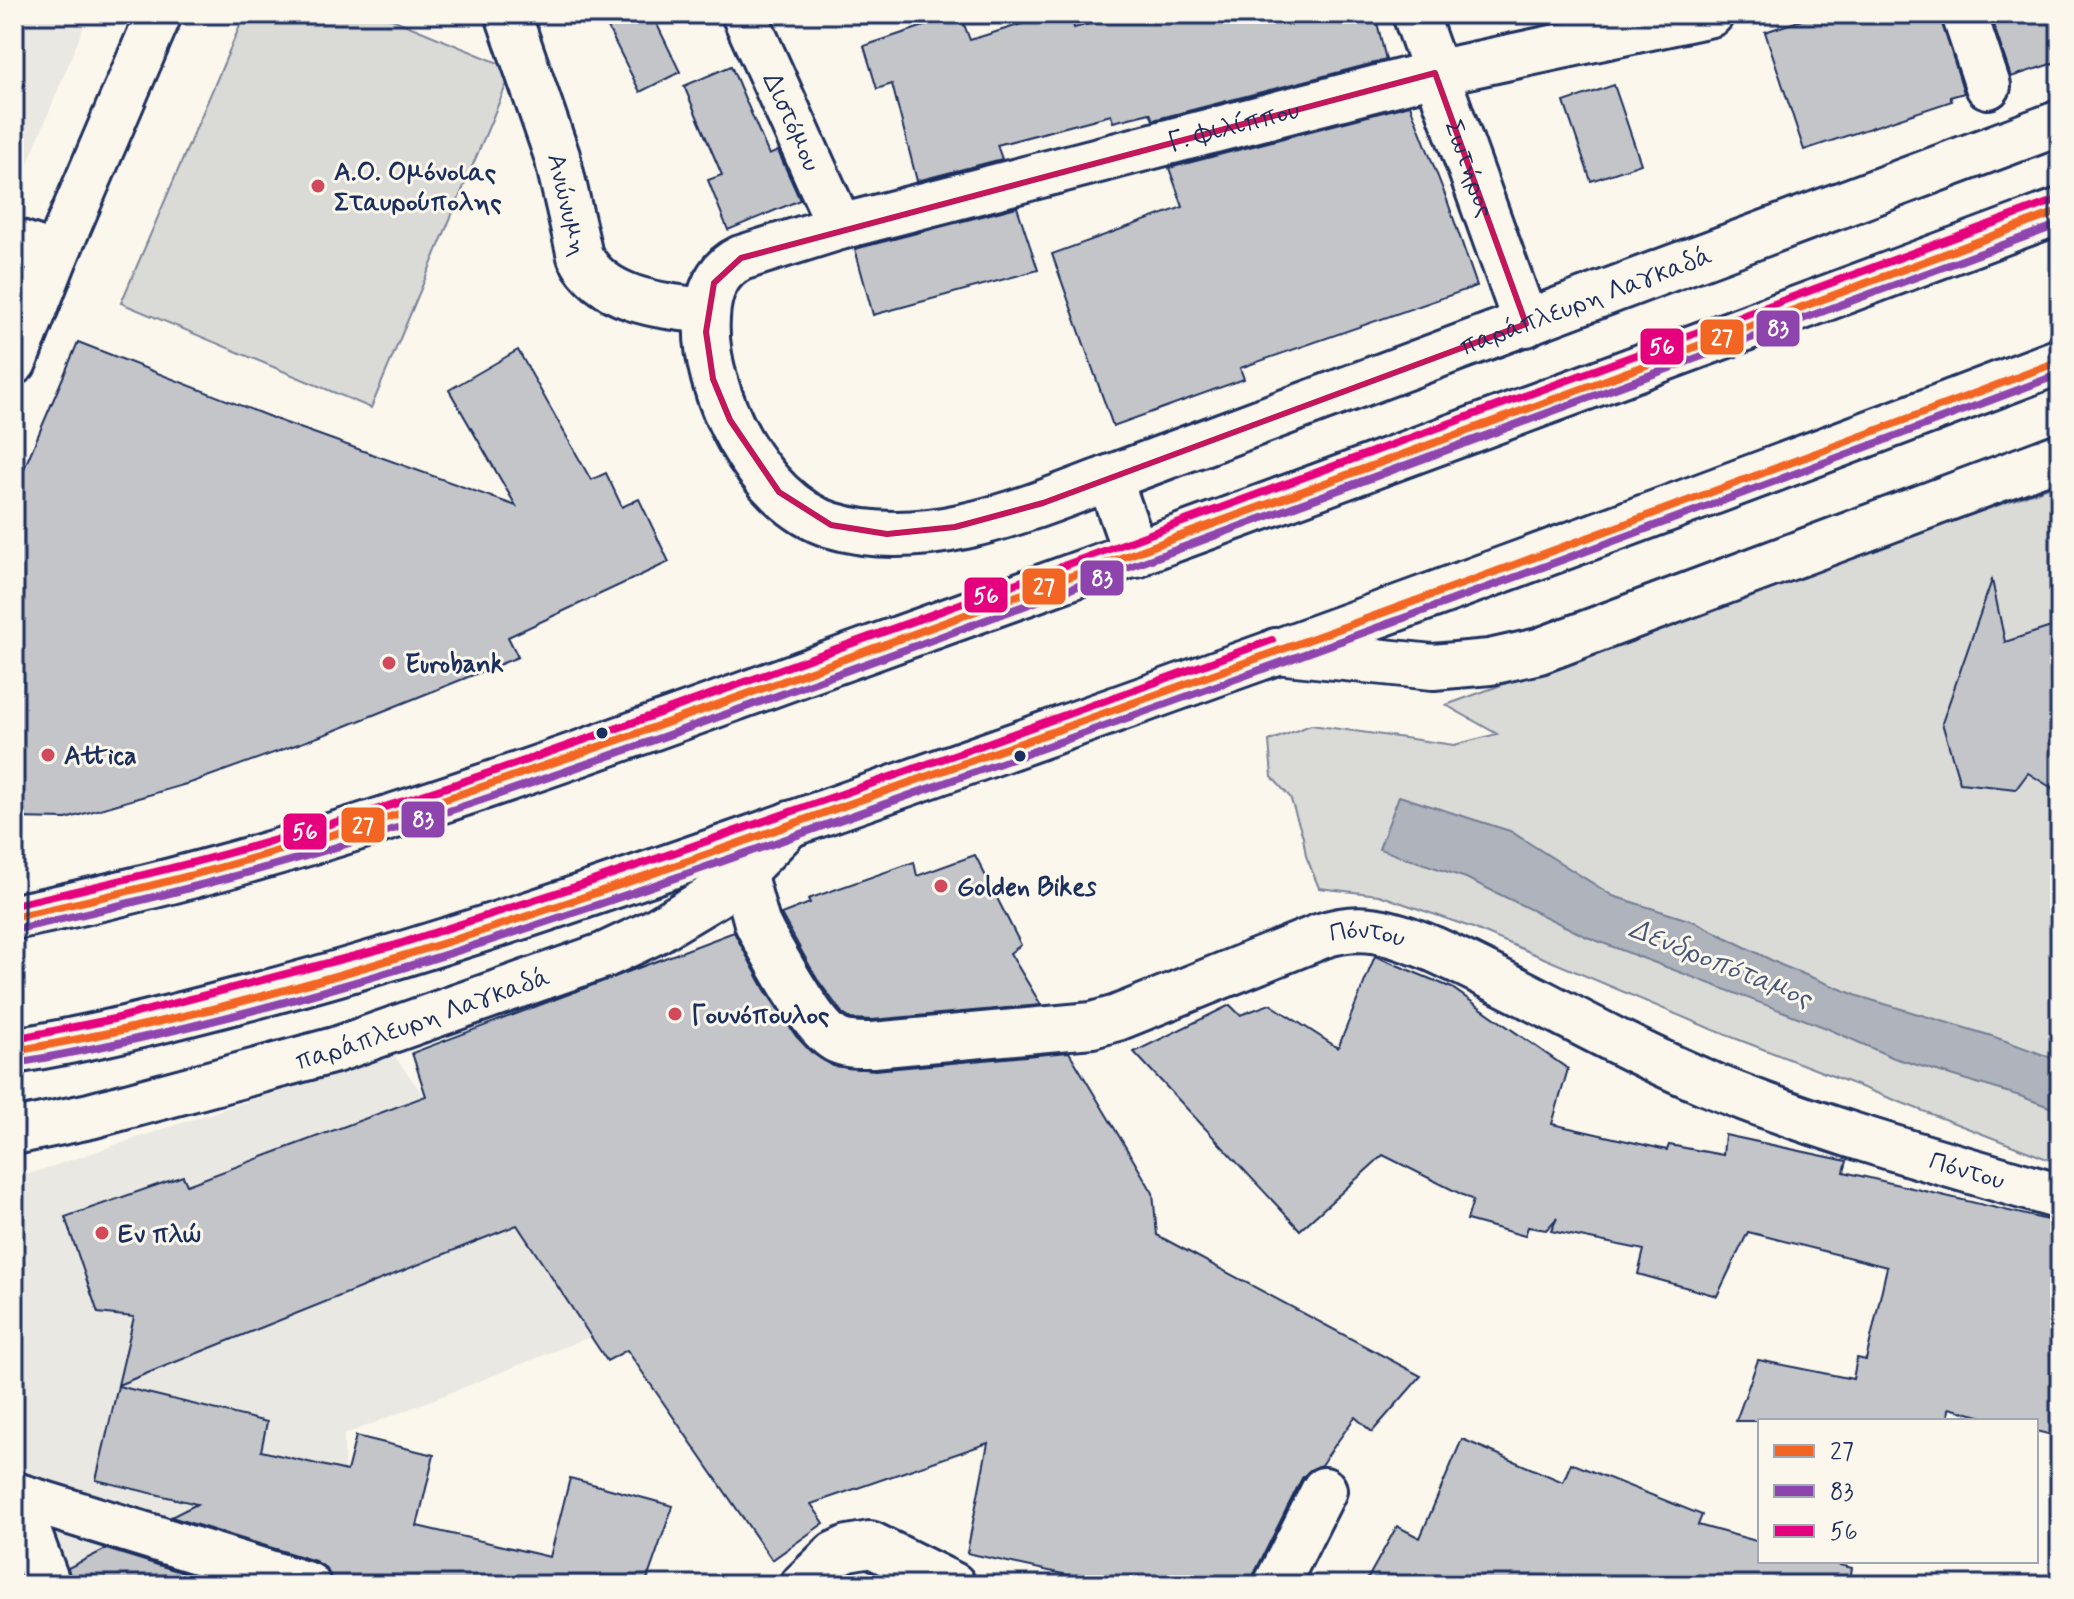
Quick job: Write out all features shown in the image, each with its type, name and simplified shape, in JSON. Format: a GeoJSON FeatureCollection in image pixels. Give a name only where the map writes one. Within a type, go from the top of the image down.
{"type":"FeatureCollection","features":[{"type":"Feature","properties":{"kind":"main road"},"geometry":{"type":"LineString","coordinates":[[14,362],[159,14]]}},
{"type":"Feature","properties":{"kind":"main road","name":"Ανώνυμη"},"geometry":{"type":"LineString","coordinates":[[508,14],[557,156],[580,256],[587,270],[607,288],[627,296],[707,311]]}},
{"type":"Feature","properties":{"kind":"main road","name":"Διστόμου"},"geometry":{"type":"LineString","coordinates":[[744,14],[840,227]]}},
{"type":"Feature","properties":{"kind":"main road","name":"Σωτήρος"},"geometry":{"type":"LineString","coordinates":[[1415,14],[1526,324]]}},
{"type":"Feature","properties":{"kind":"main road","name":"Γ. Φιλίππου"},"geometry":{"type":"LineString","coordinates":[[707,311],[710,295],[724,271],[735,260],[840,227],[1435,73],[1711,14]]}},
{"type":"Feature","properties":{"kind":"main road"},"geometry":{"type":"LineString","coordinates":[[1964,14],[1988,86]]}},
{"type":"Feature","properties":{"kind":"main road","name":"παράπλευρη Λαγκαδά"},"geometry":{"type":"LineString","coordinates":[[707,311],[706,332],[713,379],[742,441],[779,492],[801,512],[823,522],[877,533],[955,527],[1043,503],[2060,123]]}},
{"type":"Feature","properties":{"kind":"main road"},"geometry":{"type":"LineString","coordinates":[[14,917],[145,888],[402,814],[1136,555],[2060,211]]}},
{"type":"Feature","properties":{"kind":"main road"},"geometry":{"type":"LineString","coordinates":[[14,241],[56,255]]}},
{"type":"Feature","properties":{"kind":"main road"},"geometry":{"type":"LineString","coordinates":[[14,1051],[117,1031],[399,957],[790,824],[1276,651],[1621,526],[2060,361]]}},
{"type":"Feature","properties":{"kind":"main road"},"geometry":{"type":"LineString","coordinates":[[1276,651],[1433,667],[1490,662],[1539,651],[2060,456]]}},
{"type":"Feature","properties":{"kind":"main road"},"geometry":{"type":"LineString","coordinates":[[1109,478],[1136,555]]}},
{"type":"Feature","properties":{"kind":"main road","name":"παράπλευρη Λαγκαδά"},"geometry":{"type":"LineString","coordinates":[[14,1132],[90,1116],[335,1050],[605,955],[685,915],[743,872],[790,824]]}},
{"type":"Feature","properties":{"kind":"main road","name":"Πόντου"},"geometry":{"type":"LineString","coordinates":[[743,872],[764,937],[816,1020],[832,1037],[848,1044],[873,1045],[1092,1025],[1117,1018],[1321,936],[1361,927],[1397,935],[1433,949],[1719,1088],[1865,1138],[2060,1197]]}},
{"type":"Feature","properties":{"kind":"main road"},"geometry":{"type":"LineString","coordinates":[[1276,1585],[1324,1490]]}},
{"type":"Feature","properties":{"kind":"main road"},"geometry":{"type":"LineString","coordinates":[[14,1494],[48,1585]]}},
{"type":"Feature","properties":{"kind":"main road"},"geometry":{"type":"LineString","coordinates":[[14,1494],[308,1585]]}},
{"type":"Feature","properties":{"kind":"main road"},"geometry":{"type":"LineString","coordinates":[[803,1585],[835,1554],[870,1544],[953,1585]]}},
{"type":"Feature","properties":{"kind":"highlighted area"},"geometry":{"type":"Polygon","coordinates":[[[1435,73],[1526,324],[1043,503],[955,527],[887,534],[831,525],[779,492],[730,420],[713,379],[706,332],[714,283],[741,258],[1435,73]]]}},
{"type":"Feature","properties":{"kind":"shaded area"},"geometry":{"type":"Polygon","coordinates":[[[14,14],[89,14],[20,183],[14,180],[14,14]]]}},
{"type":"Feature","properties":{"kind":"shaded area","name":"Α.Ο. Ομόνοιας Σταυρούπολης"},"geometry":{"type":"Polygon","coordinates":[[[245,14],[380,14],[513,69],[371,408],[121,303],[245,14]]]}},
{"type":"Feature","properties":{"kind":"shaded area"},"geometry":{"type":"Polygon","coordinates":[[[2060,483],[2060,1164],[1711,1029],[1473,928],[1379,895],[1319,888],[1306,856],[1290,797],[1272,777],[1269,741],[1311,725],[1454,745],[1497,734],[1446,705],[2060,483]]]}},
{"type":"Feature","properties":{"kind":"shaded area"},"geometry":{"type":"Polygon","coordinates":[[[392,1053],[602,1332],[344,1435],[345,1565],[317,1585],[14,1585],[14,1179],[392,1053]]]}},
{"type":"Feature","properties":{"kind":"water","name":"Δενδροπόταμος"},"geometry":{"type":"Polygon","coordinates":[[[1399,796],[1510,831],[1613,896],[1695,922],[1781,965],[1858,996],[1992,1036],[2060,1061],[2060,1111],[1894,1058],[1824,1027],[1587,937],[1466,878],[1379,849],[1399,796]]]}},
{"type":"Feature","properties":{"kind":"building"},"geometry":{"type":"Polygon","coordinates":[[[601,14],[652,14],[680,72],[640,92],[601,14]]]}},
{"type":"Feature","properties":{"kind":"building"},"geometry":{"type":"Polygon","coordinates":[[[960,14],[970,40],[1054,14],[1071,14],[1074,28],[1127,14],[1375,14],[1386,60],[1153,120],[1150,113],[1113,122],[1111,115],[997,145],[1002,159],[917,181],[892,84],[877,89],[864,46],[960,14]]]}},
{"type":"Feature","properties":{"kind":"building"},"geometry":{"type":"Polygon","coordinates":[[[1820,14],[1940,14],[1964,93],[1950,97],[1952,101],[1804,150],[1765,32],[1820,14]]]}},
{"type":"Feature","properties":{"kind":"building"},"geometry":{"type":"Polygon","coordinates":[[[1990,14],[2060,14],[2060,61],[2011,77],[1990,14]]]}},
{"type":"Feature","properties":{"kind":"building"},"geometry":{"type":"Polygon","coordinates":[[[731,66],[769,155],[778,151],[800,200],[728,230],[708,180],[722,175],[684,86],[731,66]]]}},
{"type":"Feature","properties":{"kind":"building"},"geometry":{"type":"Polygon","coordinates":[[[1614,85],[1641,164],[1591,181],[1564,102],[1614,85]]]}},
{"type":"Feature","properties":{"kind":"building"},"geometry":{"type":"Polygon","coordinates":[[[1410,105],[1477,286],[1240,368],[1244,379],[1113,426],[1052,254],[1183,207],[1169,168],[1410,105]]]}},
{"type":"Feature","properties":{"kind":"building"},"geometry":{"type":"Polygon","coordinates":[[[1017,207],[1038,270],[873,315],[855,249],[1017,207]]]}},
{"type":"Feature","properties":{"kind":"building"},"geometry":{"type":"Polygon","coordinates":[[[78,342],[283,422],[516,506],[449,390],[518,350],[591,480],[606,473],[622,507],[639,499],[669,562],[508,637],[518,657],[326,734],[193,782],[66,819],[14,818],[14,492],[78,342]]]}},
{"type":"Feature","properties":{"kind":"building"},"geometry":{"type":"Polygon","coordinates":[[[1992,580],[2005,642],[2051,627],[2060,654],[2060,793],[2028,773],[2016,789],[1960,783],[1942,723],[1992,580]]]}},
{"type":"Feature","properties":{"kind":"building"},"geometry":{"type":"Polygon","coordinates":[[[975,855],[1021,945],[1010,953],[1041,1005],[872,1020],[851,1019],[843,1014],[817,979],[781,914],[810,903],[808,899],[914,862],[917,876],[975,855]]]}},
{"type":"Feature","properties":{"kind":"building"},"geometry":{"type":"Polygon","coordinates":[[[734,932],[765,990],[796,1036],[811,1052],[833,1066],[875,1070],[1069,1052],[1153,1193],[1157,1235],[1421,1376],[1372,1432],[1355,1417],[1321,1465],[1302,1478],[1251,1585],[1113,1585],[967,1553],[988,1443],[811,1504],[824,1523],[772,1560],[627,1350],[607,1361],[517,1225],[118,1385],[134,1317],[98,1313],[65,1217],[183,1176],[187,1185],[426,1096],[412,1053],[734,932]]]}},
{"type":"Feature","properties":{"kind":"building"},"geometry":{"type":"Polygon","coordinates":[[[1375,956],[1452,988],[1568,1069],[1552,1124],[1667,1150],[1669,1145],[1723,1155],[1725,1135],[1847,1161],[1844,1172],[2060,1223],[2060,1437],[2038,1432],[2038,1419],[1991,1419],[1949,1408],[1948,1419],[1736,1421],[1758,1360],[1853,1379],[1857,1358],[1866,1360],[1887,1267],[1748,1232],[1717,1296],[1638,1274],[1644,1250],[1551,1231],[1557,1218],[1546,1230],[1528,1227],[1525,1236],[1467,1220],[1473,1200],[1383,1155],[1300,1230],[1134,1052],[1230,1005],[1240,1015],[1270,1004],[1338,1048],[1375,956]]]}},
{"type":"Feature","properties":{"kind":"building"},"geometry":{"type":"Polygon","coordinates":[[[118,1386],[267,1422],[261,1451],[347,1471],[356,1436],[434,1455],[417,1526],[550,1557],[570,1478],[673,1506],[645,1585],[332,1585],[327,1569],[315,1561],[171,1517],[197,1504],[96,1480],[118,1386]]]}},
{"type":"Feature","properties":{"kind":"building"},"geometry":{"type":"Polygon","coordinates":[[[1462,1439],[1563,1482],[1571,1463],[1702,1515],[1698,1525],[1758,1541],[1758,1563],[1832,1563],[1852,1568],[1849,1585],[1364,1585],[1397,1526],[1420,1538],[1462,1439]]]}},
{"type":"Feature","properties":{"kind":"building"},"geometry":{"type":"Polygon","coordinates":[[[106,1549],[223,1585],[72,1585],[68,1568],[106,1549]]]}},
{"type":"Feature","properties":{"kind":"transit line","name":"56"},"geometry":{"type":"LineString","coordinates":[[14,905],[225,854],[486,774],[1200,517],[2056,200]]}},
{"type":"Feature","properties":{"kind":"transit line","name":"27"},"geometry":{"type":"LineString","coordinates":[[14,917],[236,863],[408,811],[578,754],[1203,529],[2060,211]]}},
{"type":"Feature","properties":{"kind":"transit line","name":"83"},"geometry":{"type":"LineString","coordinates":[[17,929],[302,857],[560,773],[1204,541],[2060,224]]}},
{"type":"Feature","properties":{"kind":"transit line","name":"27"},"geometry":{"type":"LineString","coordinates":[[14,1051],[126,1029],[350,972],[681,864],[1335,630],[2060,361]]}},
{"type":"Feature","properties":{"kind":"transit line","name":"83"},"geometry":{"type":"LineString","coordinates":[[16,1063],[128,1041],[240,1014],[352,983],[573,913],[1335,643],[2060,374]]}},
{"type":"Feature","properties":{"kind":"transit line","name":"56"},"geometry":{"type":"LineString","coordinates":[[14,1039],[114,1019],[396,945],[584,884],[1272,640]]}},
{"type":"Feature","properties":{"kind":"place","name":"Α.Ο. Ομόνοιας Σταυρούπολης"},"geometry":{"type":"Point","coordinates":[318,186]}},
{"type":"Feature","properties":{"kind":"place","name":"Eurobank"},"geometry":{"type":"Point","coordinates":[389,663]}},
{"type":"Feature","properties":{"kind":"place","name":"Attica"},"geometry":{"type":"Point","coordinates":[48,755]}},
{"type":"Feature","properties":{"kind":"place","name":"Golden Bikes"},"geometry":{"type":"Point","coordinates":[941,886]}},
{"type":"Feature","properties":{"kind":"place","name":"Γουνόπουλος"},"geometry":{"type":"Point","coordinates":[675,1014]}},
{"type":"Feature","properties":{"kind":"place","name":"Εν πλώ"},"geometry":{"type":"Point","coordinates":[102,1233]}}]}
